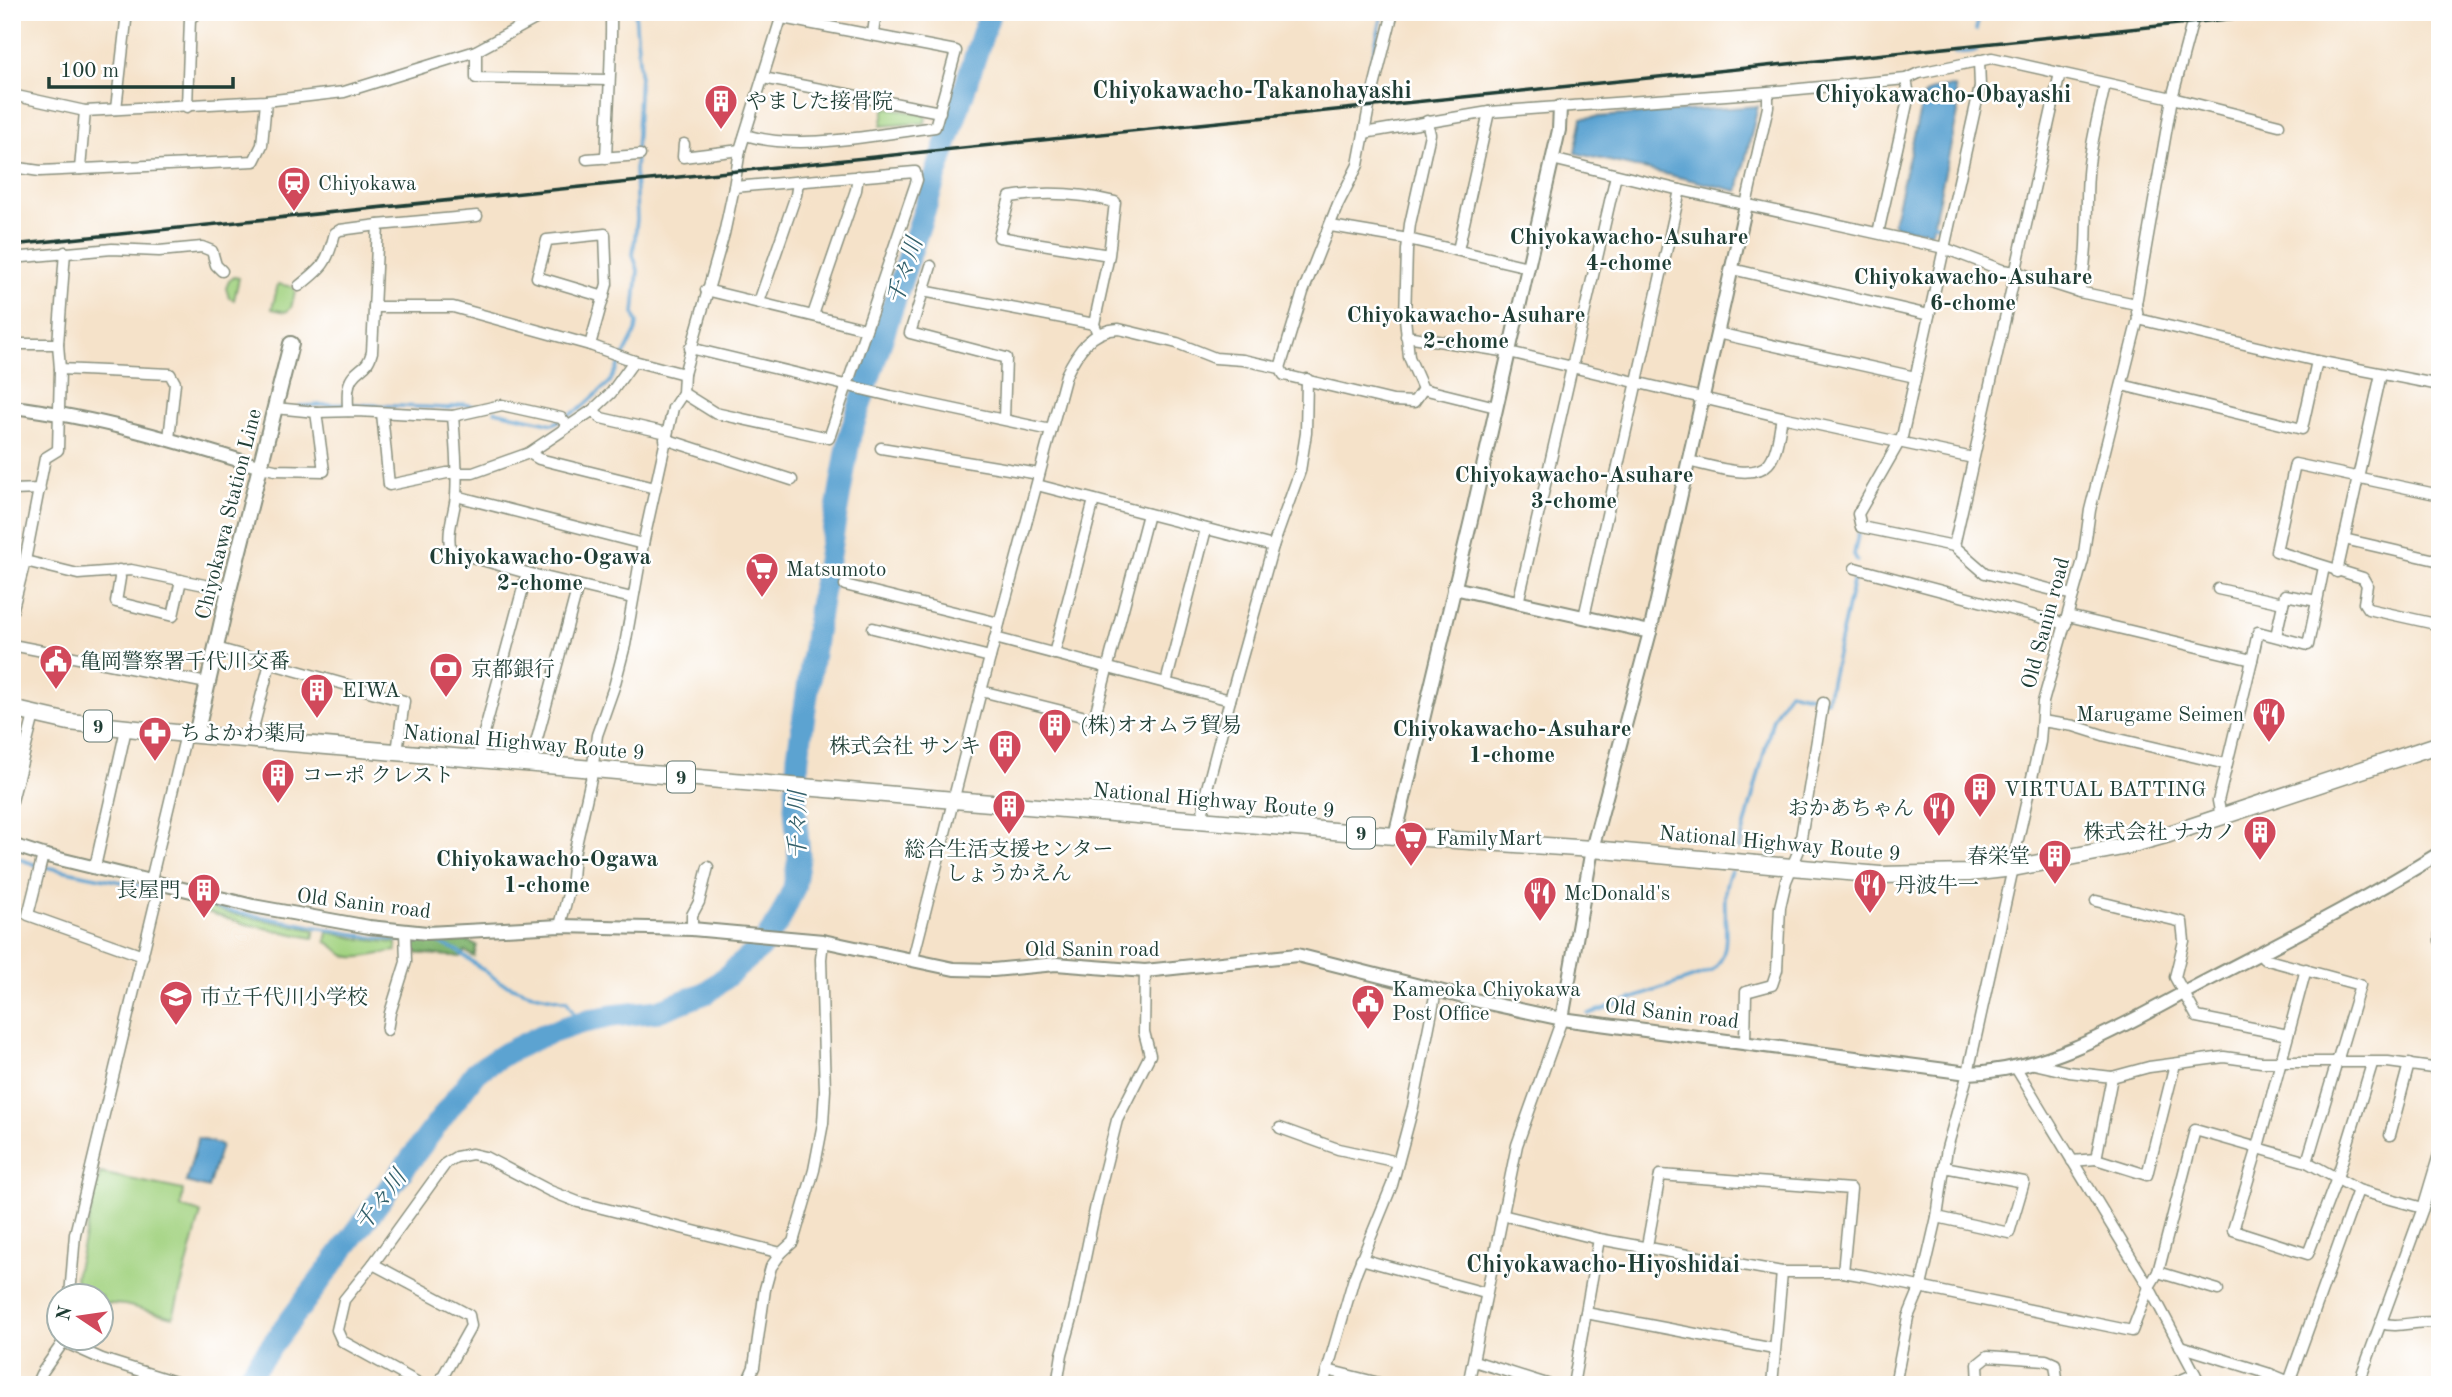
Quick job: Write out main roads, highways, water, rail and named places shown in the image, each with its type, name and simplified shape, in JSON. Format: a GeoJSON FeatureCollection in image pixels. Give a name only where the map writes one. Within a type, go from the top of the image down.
{"type":"FeatureCollection","features":[{"type":"Feature","properties":{"kind":"highway","name":"National Highway Route 9"},"geometry":{"type":"LineString","coordinates":[[12,709],[34,715],[126,729],[191,735],[954,800],[1893,875],[1969,873],[2013,868],[2122,847],[2440,744]]}},
{"type":"Feature","properties":{"kind":"main road","name":"Chiyokawa Station Line"},"geometry":{"type":"LineString","coordinates":[[191,735],[208,683],[291,344]]}},
{"type":"Feature","properties":{"kind":"water"},"geometry":{"type":"Polygon","coordinates":[[[1955,87],[1958,113],[1932,230],[1929,232],[1897,227],[1893,223],[1923,98],[1933,90],[1955,87]]]}},
{"type":"Feature","properties":{"kind":"water"},"geometry":{"type":"Polygon","coordinates":[[[1758,106],[1738,191],[1575,153],[1582,118],[1758,106]]]}},
{"type":"Feature","properties":{"kind":"water"},"geometry":{"type":"Polygon","coordinates":[[[198,1138],[221,1145],[208,1188],[186,1182],[198,1138]]]}},
{"type":"Feature","properties":{"kind":"waterway"},"geometry":{"type":"LineString","coordinates":[[495,411],[553,424],[580,409],[610,382],[636,331],[634,314],[638,270],[633,255],[637,219],[635,172],[640,73],[635,12]]}},
{"type":"Feature","properties":{"kind":"waterway","name":"千々川"},"geometry":{"type":"LineString","coordinates":[[242,1385],[476,1072],[541,1036],[579,1023],[658,1011],[708,992],[760,948],[780,919],[794,888],[799,858],[795,807],[798,756],[820,606],[850,435],[990,12]]}},
{"type":"Feature","properties":{"kind":"waterway"},"geometry":{"type":"LineString","coordinates":[[1350,151],[1383,12]]}},
{"type":"Feature","properties":{"kind":"waterway"},"geometry":{"type":"LineString","coordinates":[[1976,30],[1980,12]]}},
{"type":"Feature","properties":{"kind":"waterway"},"geometry":{"type":"LineString","coordinates":[[1955,53],[1977,51]]}},
{"type":"Feature","properties":{"kind":"waterway"},"geometry":{"type":"LineString","coordinates":[[1929,222],[1944,227]]}},
{"type":"Feature","properties":{"kind":"waterway"},"geometry":{"type":"LineString","coordinates":[[300,406],[345,404],[448,408],[463,404],[477,407]]}},
{"type":"Feature","properties":{"kind":"waterway"},"geometry":{"type":"LineString","coordinates":[[1857,561],[1854,555],[1858,534]]}},
{"type":"Feature","properties":{"kind":"waterway"},"geometry":{"type":"LineString","coordinates":[[1739,849],[1773,718],[1789,691],[1827,700],[1855,573]]}},
{"type":"Feature","properties":{"kind":"waterway"},"geometry":{"type":"LineString","coordinates":[[12,856],[36,865],[157,889]]}},
{"type":"Feature","properties":{"kind":"waterway"},"geometry":{"type":"LineString","coordinates":[[1588,1014],[1712,971],[1720,961],[1724,949],[1726,883],[1731,871]]}},
{"type":"Feature","properties":{"kind":"waterway"},"geometry":{"type":"LineString","coordinates":[[174,893],[225,910],[370,937],[434,941],[456,950],[500,982],[529,993],[567,1001],[579,1023]]}},
{"type":"Feature","properties":{"kind":"railway"},"geometry":{"type":"LineString","coordinates":[[12,245],[2296,12]]}},
{"type":"Feature","properties":{"kind":"place","name":"やました接骨院"},"geometry":{"type":"Point","coordinates":[721,131]}},
{"type":"Feature","properties":{"kind":"place","name":"Chiyokawa"},"geometry":{"type":"Point","coordinates":[294,213]}},
{"type":"Feature","properties":{"kind":"place","name":"Matsumoto"},"geometry":{"type":"Point","coordinates":[762,599]}},
{"type":"Feature","properties":{"kind":"place","name":"亀岡警察署千代川交番"},"geometry":{"type":"Point","coordinates":[56,691]}},
{"type":"Feature","properties":{"kind":"place","name":"京都銀行"},"geometry":{"type":"Point","coordinates":[446,699]}},
{"type":"Feature","properties":{"kind":"place","name":"EIWA"},"geometry":{"type":"Point","coordinates":[317,720]}},
{"type":"Feature","properties":{"kind":"place","name":"Marugame Seimen"},"geometry":{"type":"Point","coordinates":[2269,744]}},
{"type":"Feature","properties":{"kind":"place","name":"(株)オオムラ貿易"},"geometry":{"type":"Point","coordinates":[1055,755]}},
{"type":"Feature","properties":{"kind":"place","name":"ちよかわ薬局"},"geometry":{"type":"Point","coordinates":[155,763]}},
{"type":"Feature","properties":{"kind":"place","name":"株式会社 サンキ"},"geometry":{"type":"Point","coordinates":[1005,776]}},
{"type":"Feature","properties":{"kind":"place","name":"コーポ クレスト"},"geometry":{"type":"Point","coordinates":[278,805]}},
{"type":"Feature","properties":{"kind":"place","name":"VIRTUAL BATTING"},"geometry":{"type":"Point","coordinates":[1980,819]}},
{"type":"Feature","properties":{"kind":"place","name":"総合生活支援センター しょうかえん"},"geometry":{"type":"Point","coordinates":[1009,836]}},
{"type":"Feature","properties":{"kind":"place","name":"おかあちゃん"},"geometry":{"type":"Point","coordinates":[1939,838]}},
{"type":"Feature","properties":{"kind":"place","name":"株式会社 ナカノ"},"geometry":{"type":"Point","coordinates":[2260,862]}},
{"type":"Feature","properties":{"kind":"place","name":"FamilyMart"},"geometry":{"type":"Point","coordinates":[1411,868]}},
{"type":"Feature","properties":{"kind":"place","name":"春栄堂"},"geometry":{"type":"Point","coordinates":[2055,886]}},
{"type":"Feature","properties":{"kind":"place","name":"丹波牛一"},"geometry":{"type":"Point","coordinates":[1870,915]}},
{"type":"Feature","properties":{"kind":"place","name":"長屋門"},"geometry":{"type":"Point","coordinates":[204,920]}},
{"type":"Feature","properties":{"kind":"place","name":"McDonald's"},"geometry":{"type":"Point","coordinates":[1540,923]}},
{"type":"Feature","properties":{"kind":"place","name":"市立千代川小学校"},"geometry":{"type":"Point","coordinates":[176,1027]}},
{"type":"Feature","properties":{"kind":"place","name":"Kameoka Chiyokawa Post Office"},"geometry":{"type":"Point","coordinates":[1368,1031]}},
{"type":"Feature","properties":{"kind":"district","name":"Chiyokawacho-Takanohayashi"},"geometry":{"type":"Point","coordinates":[1252,90]}},
{"type":"Feature","properties":{"kind":"district","name":"Chiyokawacho-Obayashi"},"geometry":{"type":"Point","coordinates":[1943,94]}},
{"type":"Feature","properties":{"kind":"district","name":"Chiyokawacho-Asuhare 4-chome"},"geometry":{"type":"Point","coordinates":[1629,249]}},
{"type":"Feature","properties":{"kind":"district","name":"Chiyokawacho-Asuhare 6-chome"},"geometry":{"type":"Point","coordinates":[1973,289]}},
{"type":"Feature","properties":{"kind":"district","name":"Chiyokawacho-Asuhare 2-chome"},"geometry":{"type":"Point","coordinates":[1466,327]}},
{"type":"Feature","properties":{"kind":"district","name":"Chiyokawacho-Asuhare 3-chome"},"geometry":{"type":"Point","coordinates":[1574,487]}},
{"type":"Feature","properties":{"kind":"district","name":"Chiyokawacho-Ogawa 2-chome"},"geometry":{"type":"Point","coordinates":[540,569]}},
{"type":"Feature","properties":{"kind":"district","name":"Chiyokawacho-Asuhare 1-chome"},"geometry":{"type":"Point","coordinates":[1512,741]}},
{"type":"Feature","properties":{"kind":"district","name":"Chiyokawacho-Ogawa 1-chome"},"geometry":{"type":"Point","coordinates":[547,871]}},
{"type":"Feature","properties":{"kind":"district","name":"Chiyokawacho-Hiyoshidai"},"geometry":{"type":"Point","coordinates":[1603,1264]}}]}
